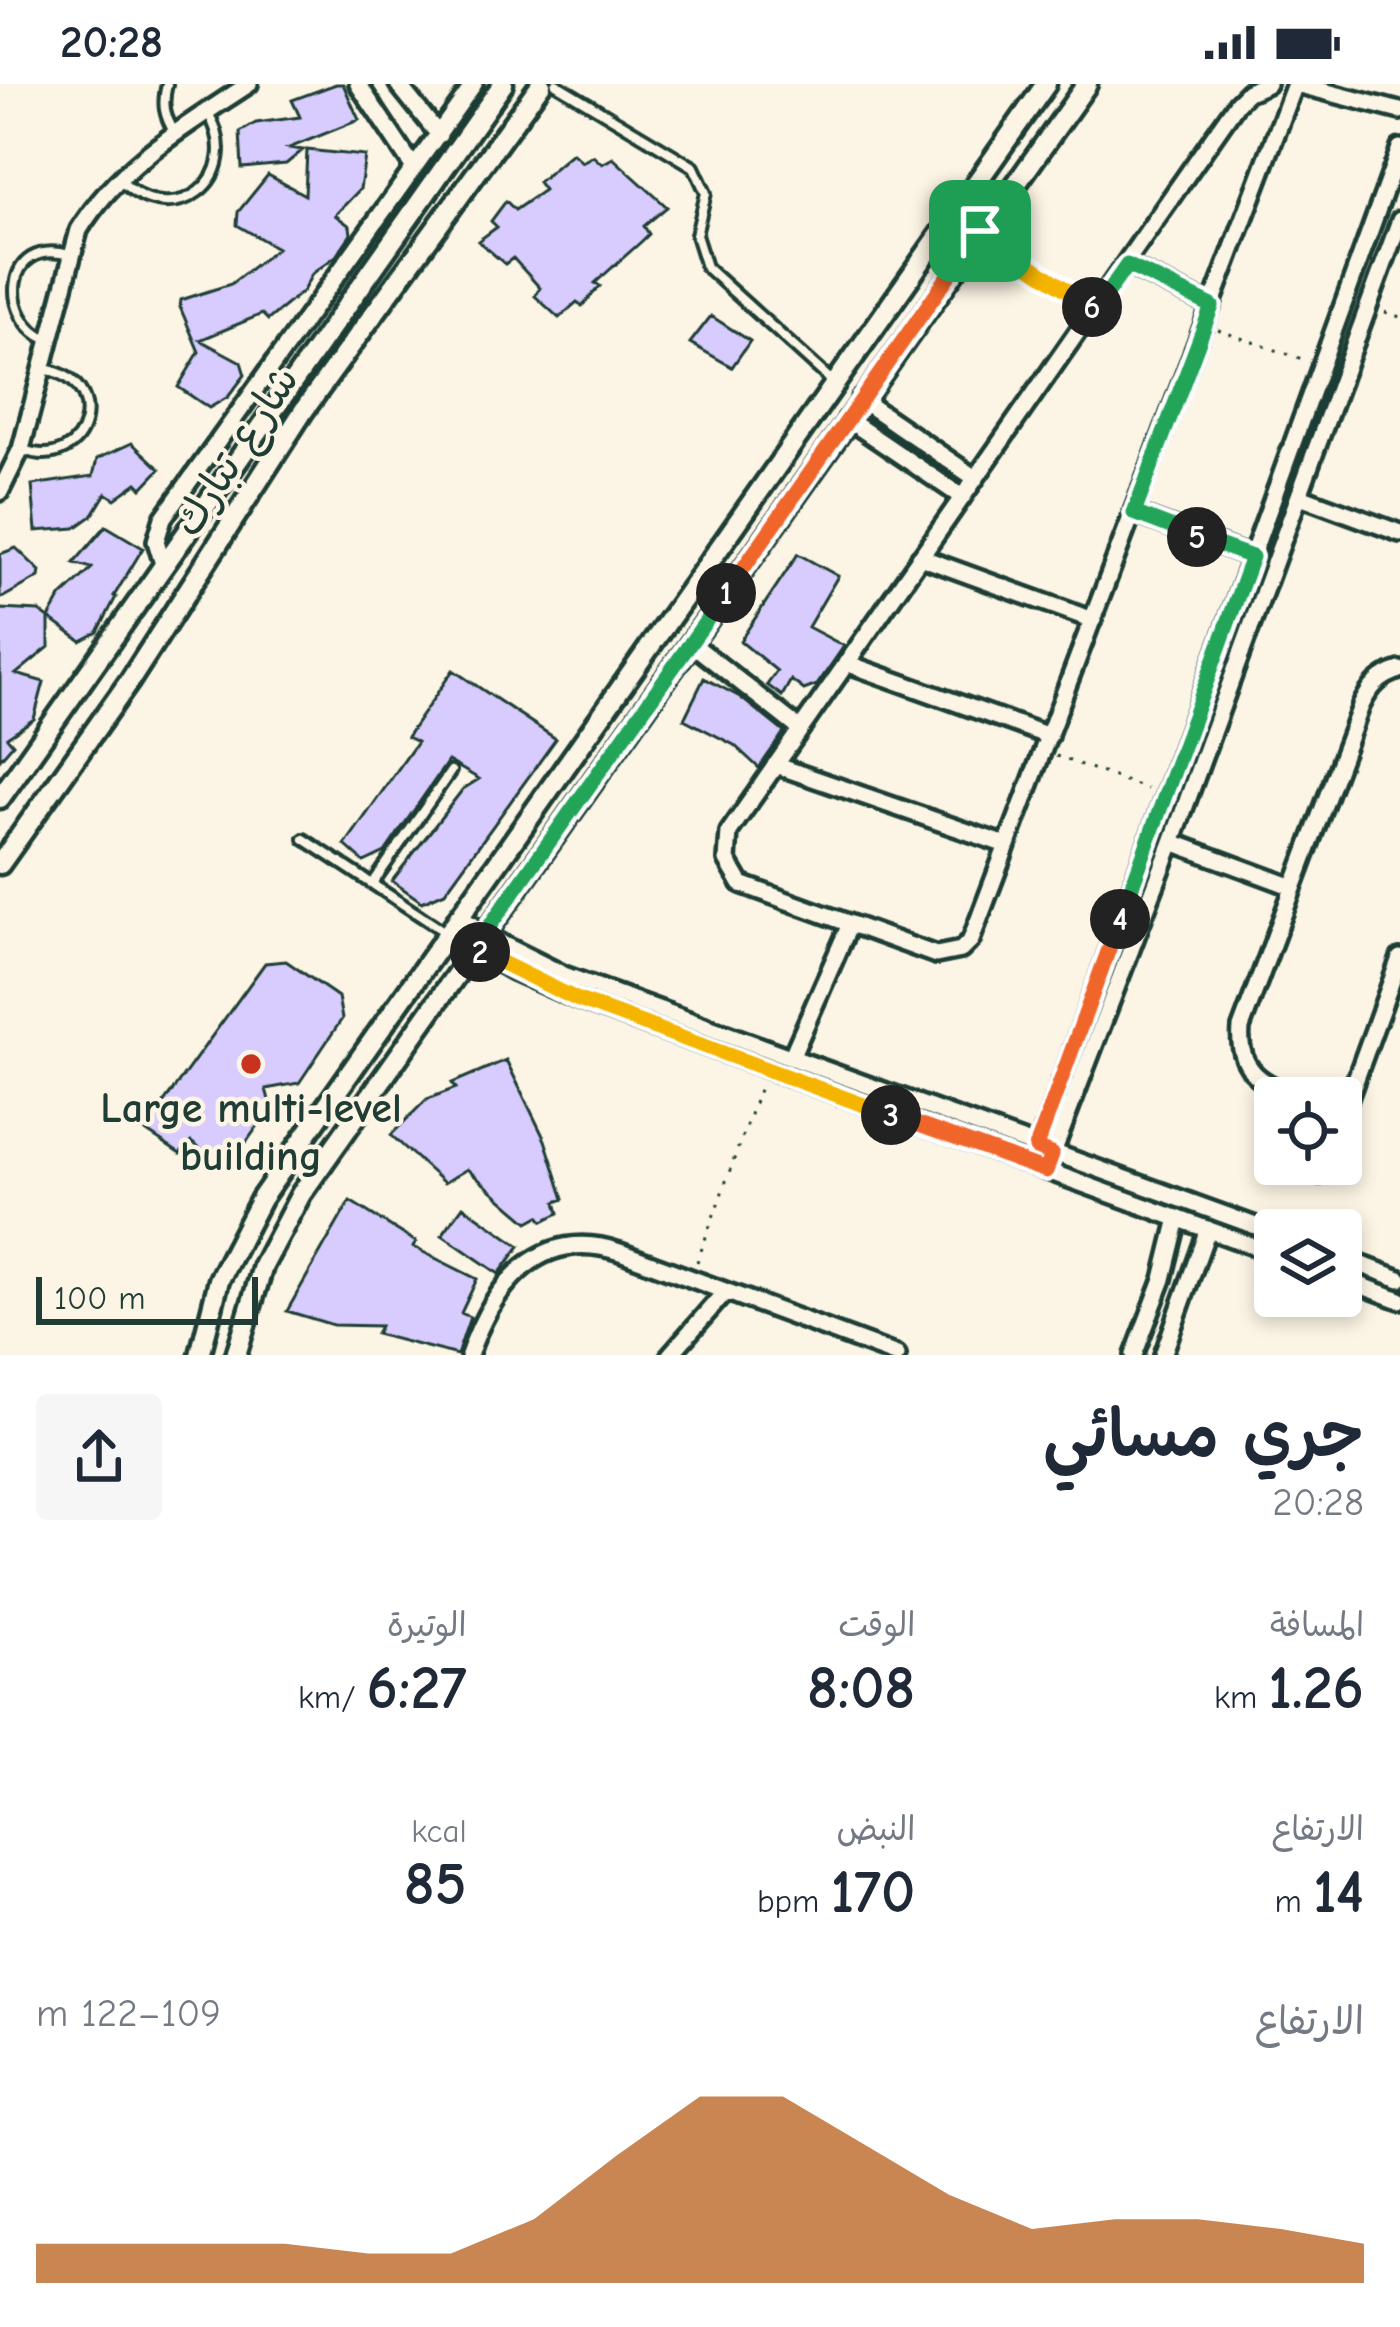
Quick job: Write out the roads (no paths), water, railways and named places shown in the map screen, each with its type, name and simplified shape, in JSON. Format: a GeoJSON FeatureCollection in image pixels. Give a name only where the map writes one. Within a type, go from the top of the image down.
{"type":"FeatureCollection","features":[{"type":"Feature","properties":{"kind":"street"},"geometry":{"type":"LineString","coordinates":[[0,492],[22,449],[79,230],[118,178],[249,84]]}},
{"type":"Feature","properties":{"kind":"street"},"geometry":{"type":"LineString","coordinates":[[358,84],[414,168]]}},
{"type":"Feature","properties":{"kind":"street"},"geometry":{"type":"LineString","coordinates":[[398,84],[439,135]]}},
{"type":"Feature","properties":{"kind":"street"},"geometry":{"type":"LineString","coordinates":[[164,564],[156,541],[164,518],[474,84]]}},
{"type":"Feature","properties":{"kind":"street","name":"شارع تبارك"},"geometry":{"type":"LineString","coordinates":[[0,798],[503,84]]}},
{"type":"Feature","properties":{"kind":"street","name":"شارع تبارك"},"geometry":{"type":"LineString","coordinates":[[0,864],[129,682],[304,410],[542,84]]}},
{"type":"Feature","properties":{"kind":"street"},"geometry":{"type":"LineString","coordinates":[[200,1355],[219,1280],[245,1225],[1046,84]]}},
{"type":"Feature","properties":{"kind":"street"},"geometry":{"type":"LineString","coordinates":[[236,1355],[253,1292],[287,1218],[860,399],[1087,84]]}},
{"type":"Feature","properties":{"kind":"street"},"geometry":{"type":"LineString","coordinates":[[1267,84],[1237,103],[730,832],[727,860],[741,884],[936,955],[962,950],[977,929],[1296,84],[1400,111]]}},
{"type":"Feature","properties":{"kind":"street"},"geometry":{"type":"LineString","coordinates":[[1041,1159],[1400,148]]}},
{"type":"Feature","properties":{"kind":"street"},"geometry":{"type":"LineString","coordinates":[[1041,1159],[1172,842],[1400,220]]}},
{"type":"Feature","properties":{"kind":"street"},"geometry":{"type":"LineString","coordinates":[[1127,265],[1212,306]]}},
{"type":"Feature","properties":{"kind":"street"},"geometry":{"type":"LineString","coordinates":[[860,399],[976,478]]}},
{"type":"Feature","properties":{"kind":"street"},"geometry":{"type":"LineString","coordinates":[[847,419],[962,497]]}},
{"type":"Feature","properties":{"kind":"street"},"geometry":{"type":"LineString","coordinates":[[1300,496],[1400,533]]}},
{"type":"Feature","properties":{"kind":"street"},"geometry":{"type":"LineString","coordinates":[[1134,513],[1252,557]]}},
{"type":"Feature","properties":{"kind":"street"},"geometry":{"type":"LineString","coordinates":[[1266,518],[1288,526]]}},
{"type":"Feature","properties":{"kind":"street"},"geometry":{"type":"LineString","coordinates":[[716,549],[742,569]]}},
{"type":"Feature","properties":{"kind":"street"},"geometry":{"type":"LineString","coordinates":[[920,557],[1093,620]]}},
{"type":"Feature","properties":{"kind":"street"},"geometry":{"type":"LineString","coordinates":[[691,643],[800,729]]}},
{"type":"Feature","properties":{"kind":"street"},"geometry":{"type":"LineString","coordinates":[[846,663],[1046,743]]}},
{"type":"Feature","properties":{"kind":"street"},"geometry":{"type":"LineString","coordinates":[[1258,1077],[1244,1060],[1240,1044],[1246,1011],[1369,690],[1400,670]]}},
{"type":"Feature","properties":{"kind":"street"},"geometry":{"type":"LineString","coordinates":[[775,765],[1006,845]]}},
{"type":"Feature","properties":{"kind":"street"},"geometry":{"type":"LineString","coordinates":[[1172,842],[1293,887]]}},
{"type":"Feature","properties":{"kind":"street"},"geometry":{"type":"LineString","coordinates":[[790,1058],[850,924]]}},
{"type":"Feature","properties":{"kind":"street"},"geometry":{"type":"LineString","coordinates":[[452,925],[555,991],[766,1069],[1254,1226]]}},
{"type":"Feature","properties":{"kind":"street"},"geometry":{"type":"LineString","coordinates":[[479,941],[790,1058],[1254,1246]]}},
{"type":"Feature","properties":{"kind":"street"},"geometry":{"type":"LineString","coordinates":[[1357,1077],[1395,985],[1400,958]]}},
{"type":"Feature","properties":{"kind":"street"},"geometry":{"type":"LineString","coordinates":[[1134,1355],[1178,1218]]}},
{"type":"Feature","properties":{"kind":"street"},"geometry":{"type":"LineString","coordinates":[[1163,1355],[1208,1229]]}},
{"type":"Feature","properties":{"kind":"street"},"geometry":{"type":"LineString","coordinates":[[469,1355],[514,1274],[545,1251],[583,1244],[602,1246],[897,1355]]}},
{"type":"Feature","properties":{"kind":"street"},"geometry":{"type":"LineString","coordinates":[[1362,1265],[1400,1279]]}},
{"type":"Feature","properties":{"kind":"street"},"geometry":{"type":"LineString","coordinates":[[1362,1286],[1400,1300]]}},
{"type":"Feature","properties":{"kind":"street"},"geometry":{"type":"LineString","coordinates":[[670,1355],[724,1292]]}},
{"type":"Feature","properties":{"kind":"lane"},"geometry":{"type":"LineString","coordinates":[[167,84],[163,102],[175,134]]}},
{"type":"Feature","properties":{"kind":"lane"},"geometry":{"type":"LineString","coordinates":[[556,84],[694,167],[706,193],[696,236],[706,267],[834,383]]}},
{"type":"Feature","properties":{"kind":"lane"},"geometry":{"type":"LineString","coordinates":[[118,178],[150,201],[190,198],[217,168],[221,149],[218,129],[208,112]]}},
{"type":"Feature","properties":{"kind":"lane"},"geometry":{"type":"LineString","coordinates":[[48,340],[29,335],[14,322],[6,303],[7,283],[16,266],[32,254],[52,250],[71,256]]}},
{"type":"Feature","properties":{"kind":"lane"},"geometry":{"type":"LineString","coordinates":[[22,449],[38,455],[56,454],[83,431],[88,413],[74,381],[58,371],[40,369]]}},
{"type":"Feature","properties":{"kind":"lane"},"geometry":{"type":"LineString","coordinates":[[373,883],[451,771]]}},
{"type":"Feature","properties":{"kind":"lane"},"geometry":{"type":"LineString","coordinates":[[304,838],[373,883],[452,925]]}},
{"type":"Feature","properties":{"kind":"place","name":"Large multi-level building"},"geometry":{"type":"Point","coordinates":[251,1064]}}]}
